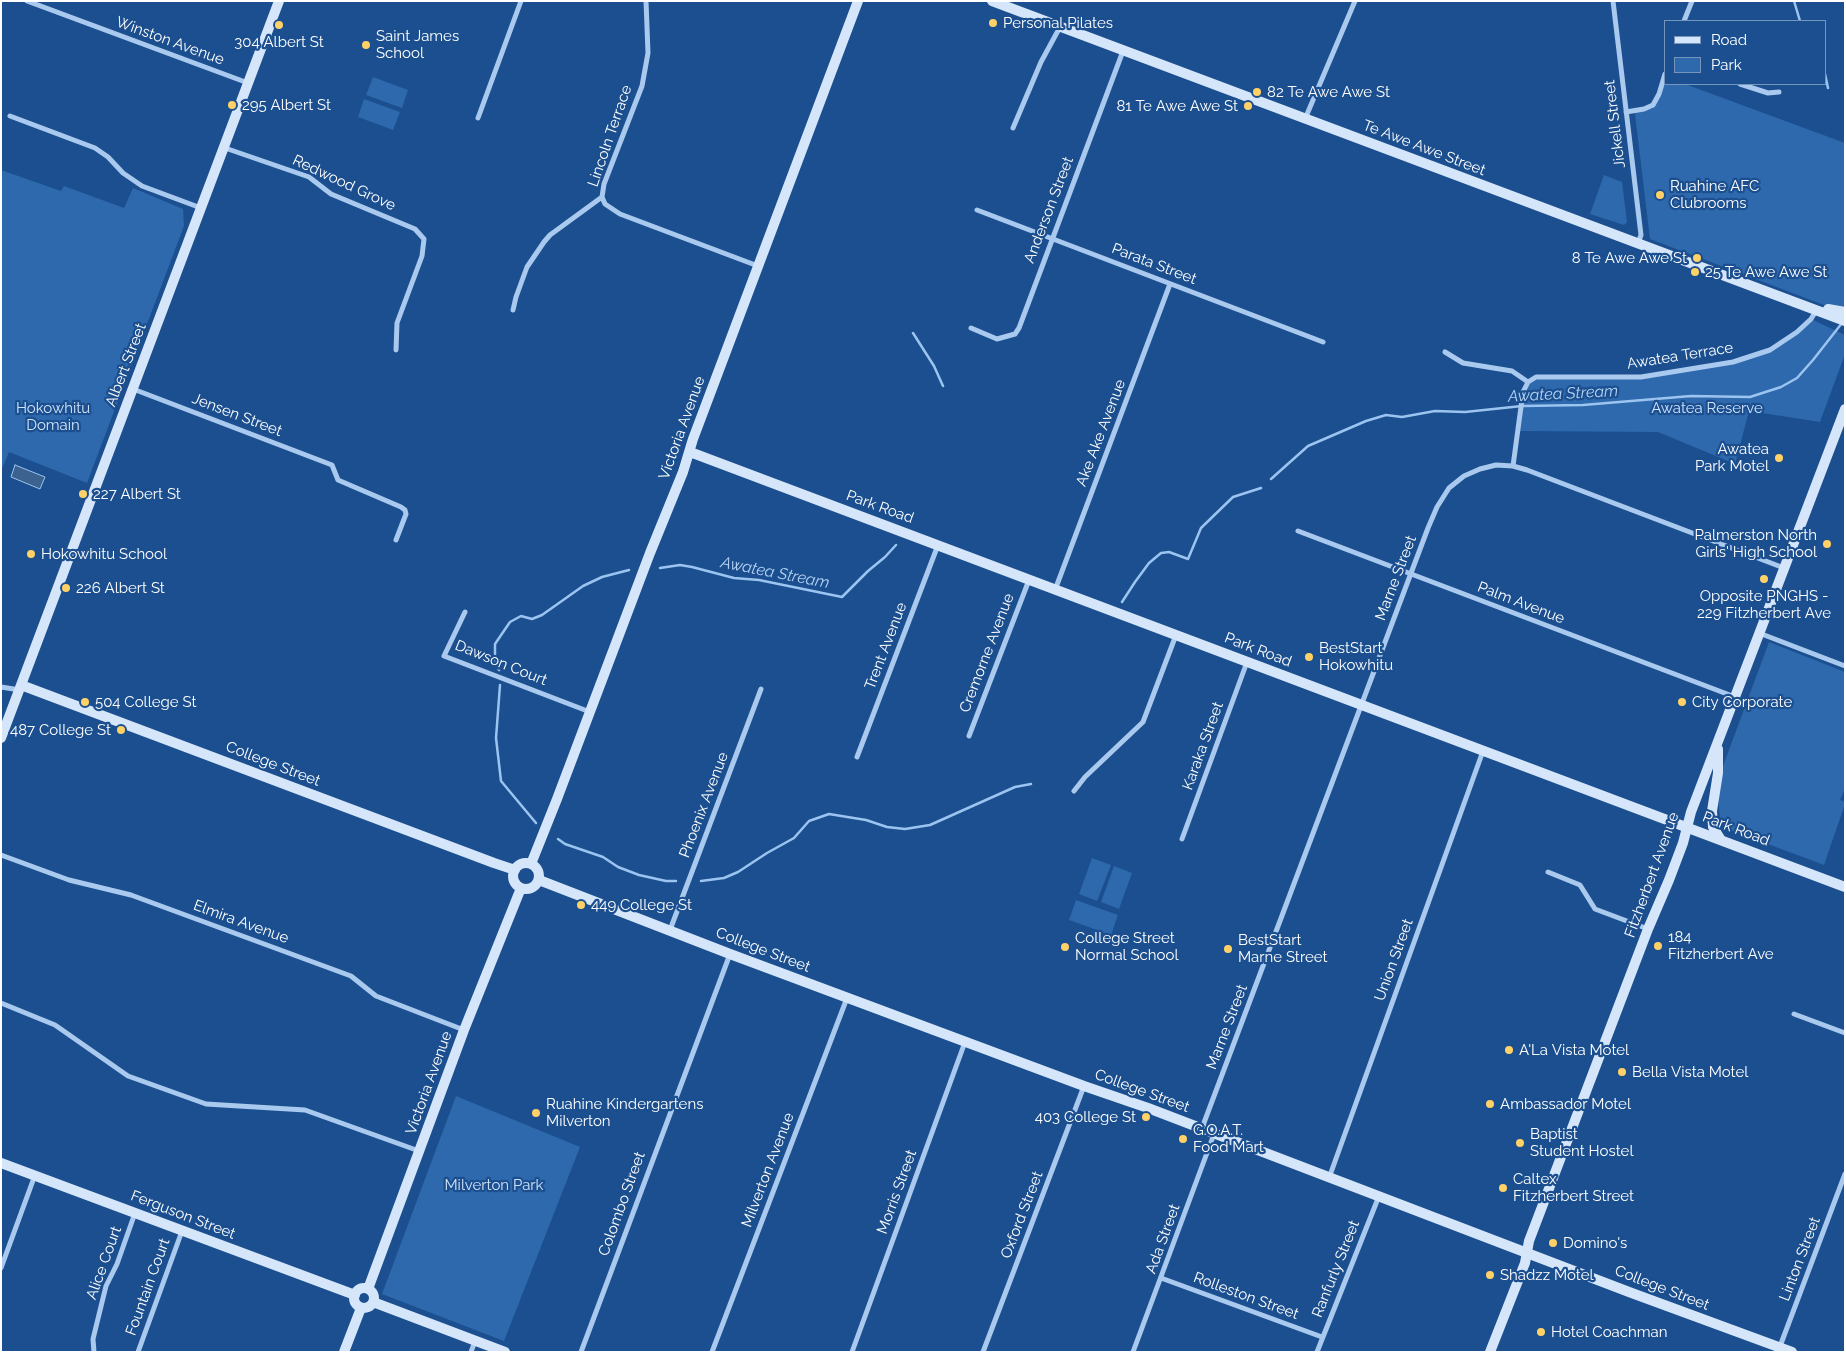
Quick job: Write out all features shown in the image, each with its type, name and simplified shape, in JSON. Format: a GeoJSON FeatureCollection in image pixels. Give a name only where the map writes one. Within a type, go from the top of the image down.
{"type":"FeatureCollection","features":[{"type":"Feature","properties":{"kind":"street","name":"Winston Avenue"},"geometry":{"type":"LineString","coordinates":[[27,1],[248,83]]}},
{"type":"Feature","properties":{"kind":"street","name":"Albert Street"},"geometry":{"type":"LineString","coordinates":[[1,738],[279,1]]}},
{"type":"Feature","properties":{"kind":"street"},"geometry":{"type":"LineString","coordinates":[[478,118],[521,1]]}},
{"type":"Feature","properties":{"kind":"street","name":"Lincoln Terrace"},"geometry":{"type":"LineString","coordinates":[[646,1],[648,53],[642,86],[604,184],[602,197],[606,204],[620,214],[758,266]]}},
{"type":"Feature","properties":{"kind":"street","name":"Victoria Avenue"},"geometry":{"type":"LineString","coordinates":[[531,864],[690,452],[693,439],[858,1]]}},
{"type":"Feature","properties":{"kind":"street","name":"Te Awe Awe Street"},"geometry":{"type":"LineString","coordinates":[[992,1],[1845,321]]}},
{"type":"Feature","properties":{"kind":"street"},"geometry":{"type":"LineString","coordinates":[[1305,119],[1355,1]]}},
{"type":"Feature","properties":{"kind":"street","name":"Jickell Street"},"geometry":{"type":"LineString","coordinates":[[1613,1],[1641,235],[1638,243]]}},
{"type":"Feature","properties":{"kind":"street"},"geometry":{"type":"LineString","coordinates":[[1684,20],[1692,1]]}},
{"type":"Feature","properties":{"kind":"street"},"geometry":{"type":"LineString","coordinates":[[1013,128],[1041,62],[1060,27]]}},
{"type":"Feature","properties":{"kind":"street","name":"Anderson Street"},"geometry":{"type":"LineString","coordinates":[[971,328],[998,339],[1015,334],[1019,328],[1123,51]]}},
{"type":"Feature","properties":{"kind":"street"},"geometry":{"type":"LineString","coordinates":[[1626,112],[1644,110],[1653,105],[1659,94],[1664,77]]}},
{"type":"Feature","properties":{"kind":"street"},"geometry":{"type":"LineString","coordinates":[[1743,85],[1768,93],[1779,92]]}},
{"type":"Feature","properties":{"kind":"street"},"geometry":{"type":"LineString","coordinates":[[10,116],[96,148],[108,157],[123,173],[142,186],[201,208]]}},
{"type":"Feature","properties":{"kind":"street","name":"Redwood Grove"},"geometry":{"type":"LineString","coordinates":[[225,148],[309,177],[331,194],[415,229],[424,239],[422,256],[397,323],[396,350]]}},
{"type":"Feature","properties":{"kind":"street"},"geometry":{"type":"LineString","coordinates":[[513,310],[527,267],[550,234],[602,197]]}},
{"type":"Feature","properties":{"kind":"street","name":"Parata Street"},"geometry":{"type":"LineString","coordinates":[[977,210],[1323,342]]}},
{"type":"Feature","properties":{"kind":"street","name":"Ake Ake Avenue"},"geometry":{"type":"LineString","coordinates":[[1055,590],[1170,284]]}},
{"type":"Feature","properties":{"kind":"street"},"geometry":{"type":"LineString","coordinates":[[1779,297],[1803,300],[1835,312],[1845,312]]}},
{"type":"Feature","properties":{"kind":"street","name":"Awatea Terrace"},"geometry":{"type":"LineString","coordinates":[[1528,382],[1536,377],[1641,377],[1733,362],[1770,350],[1797,332],[1811,319],[1816,311]]}},
{"type":"Feature","properties":{"kind":"street"},"geometry":{"type":"LineString","coordinates":[[1445,352],[1463,363],[1512,371],[1528,382],[1523,392],[1513,466]]}},
{"type":"Feature","properties":{"kind":"street","name":"Jensen Street"},"geometry":{"type":"LineString","coordinates":[[133,389],[332,464],[338,480],[401,506],[405,510],[406,514],[396,540]]}},
{"type":"Feature","properties":{"kind":"street","name":"Fitzherbert Avenue"},"geometry":{"type":"LineString","coordinates":[[1490,1352],[1524,1262],[1529,1241],[1648,929],[1669,880],[1688,827],[1691,812],[1845,409]]}},
{"type":"Feature","properties":{"kind":"street","name":"Park Road"},"geometry":{"type":"LineString","coordinates":[[690,452],[1845,887]]}},
{"type":"Feature","properties":{"kind":"street","name":"Marne Street"},"geometry":{"type":"LineString","coordinates":[[1202,1129],[1410,575],[1437,507],[1449,488],[1464,476],[1480,469],[1496,465],[1513,466],[1528,470],[1784,568]]}},
{"type":"Feature","properties":{"kind":"street","name":"Palm Avenue"},"geometry":{"type":"LineString","coordinates":[[1298,531],[1735,697]]}},
{"type":"Feature","properties":{"kind":"street","name":"Trent Avenue"},"geometry":{"type":"LineString","coordinates":[[857,757],[938,545]]}},
{"type":"Feature","properties":{"kind":"street","name":"Cremorne Avenue"},"geometry":{"type":"LineString","coordinates":[[969,736],[1029,580]]}},
{"type":"Feature","properties":{"kind":"street","name":"Dawson Court"},"geometry":{"type":"LineString","coordinates":[[465,612],[444,656],[590,712]]}},
{"type":"Feature","properties":{"kind":"street"},"geometry":{"type":"LineString","coordinates":[[1760,633],[1845,666]]}},
{"type":"Feature","properties":{"kind":"street"},"geometry":{"type":"LineString","coordinates":[[1074,791],[1084,777],[1143,722],[1176,635]]}},
{"type":"Feature","properties":{"kind":"street","name":"Karaka Street"},"geometry":{"type":"LineString","coordinates":[[1182,839],[1247,662]]}},
{"type":"Feature","properties":{"kind":"street"},"geometry":{"type":"LineString","coordinates":[[1,687],[20,688]]}},
{"type":"Feature","properties":{"kind":"street","name":"College Street"},"geometry":{"type":"LineString","coordinates":[[20,688],[515,870]]}},
{"type":"Feature","properties":{"kind":"street","name":"Phoenix Avenue"},"geometry":{"type":"LineString","coordinates":[[670,930],[761,689]]}},
{"type":"Feature","properties":{"kind":"street"},"geometry":{"type":"LineString","coordinates":[[1717,744],[1718,773],[1712,811],[1713,827],[1720,840]]}},
{"type":"Feature","properties":{"kind":"street","name":"Union Street"},"geometry":{"type":"LineString","coordinates":[[1329,1178],[1483,751]]}},
{"type":"Feature","properties":{"kind":"street","name":"Elmira Avenue"},"geometry":{"type":"LineString","coordinates":[[1,856],[68,880],[131,895],[351,976],[376,996],[464,1030]]}},
{"type":"Feature","properties":{"kind":"street"},"geometry":{"type":"LineString","coordinates":[[522,864],[531,864],[537,869],[539,880],[529,889],[521,888],[514,881],[515,870],[522,864]]}},
{"type":"Feature","properties":{"kind":"street"},"geometry":{"type":"LineString","coordinates":[[1548,872],[1580,885],[1595,908],[1648,929]]}},
{"type":"Feature","properties":{"kind":"street","name":"College Street"},"geometry":{"type":"LineString","coordinates":[[539,880],[730,954],[1379,1195],[1629,1292],[1779,1349],[1792,1352]]}},
{"type":"Feature","properties":{"kind":"street","name":"Victoria Avenue"},"geometry":{"type":"LineString","coordinates":[[368,1289],[464,1030],[521,888]]}},
{"type":"Feature","properties":{"kind":"street","name":"Colombo Street"},"geometry":{"type":"LineString","coordinates":[[581,1352],[730,954]]}},
{"type":"Feature","properties":{"kind":"street","name":"Milverton Avenue"},"geometry":{"type":"LineString","coordinates":[[712,1352],[847,998]]}},
{"type":"Feature","properties":{"kind":"street"},"geometry":{"type":"LineString","coordinates":[[1,1003],[55,1025],[128,1076],[206,1104],[305,1110],[419,1151]]}},
{"type":"Feature","properties":{"kind":"street"},"geometry":{"type":"LineString","coordinates":[[1794,1014],[1845,1033]]}},
{"type":"Feature","properties":{"kind":"street","name":"Morris Street"},"geometry":{"type":"LineString","coordinates":[[852,1352],[966,1041]]}},
{"type":"Feature","properties":{"kind":"street","name":"Oxford Street"},"geometry":{"type":"LineString","coordinates":[[984,1352],[1084,1086]]}},
{"type":"Feature","properties":{"kind":"street","name":"Ada Street"},"geometry":{"type":"LineString","coordinates":[[1133,1352],[1214,1134]]}},
{"type":"Feature","properties":{"kind":"street","name":"Ferguson Street"},"geometry":{"type":"LineString","coordinates":[[1,1163],[355,1295]]}},
{"type":"Feature","properties":{"kind":"street","name":"Linton Street"},"geometry":{"type":"LineString","coordinates":[[1779,1349],[1845,1174]]}},
{"type":"Feature","properties":{"kind":"street"},"geometry":{"type":"LineString","coordinates":[[1,1268],[35,1175]]}},
{"type":"Feature","properties":{"kind":"street","name":"Ranfurly Street"},"geometry":{"type":"LineString","coordinates":[[1316,1352],[1379,1195]]}},
{"type":"Feature","properties":{"kind":"street","name":"Alice Court"},"geometry":{"type":"LineString","coordinates":[[94,1352],[94,1339],[106,1286],[118,1264],[135,1213]]}},
{"type":"Feature","properties":{"kind":"street","name":"Fountain Court"},"geometry":{"type":"LineString","coordinates":[[138,1352],[182,1231]]}},
{"type":"Feature","properties":{"kind":"street","name":"Rolleston Street"},"geometry":{"type":"LineString","coordinates":[[1161,1278],[1322,1337]]}},
{"type":"Feature","properties":{"kind":"street"},"geometry":{"type":"LineString","coordinates":[[361,1289],[368,1289],[373,1295],[373,1302],[368,1307],[361,1308],[354,1302],[355,1295],[361,1289]]}},
{"type":"Feature","properties":{"kind":"street"},"geometry":{"type":"LineString","coordinates":[[373,1302],[505,1352]]}},
{"type":"Feature","properties":{"kind":"street"},"geometry":{"type":"LineString","coordinates":[[344,1352],[361,1308]]}},
{"type":"Feature","properties":{"kind":"street"},"geometry":{"type":"LineString","coordinates":[[471,1352],[476,1340]]}},
{"type":"Feature","properties":{"kind":"green space"},"geometry":{"type":"Polygon","coordinates":[[[373,77],[408,90],[402,108],[366,95],[373,77]]]}},
{"type":"Feature","properties":{"kind":"green space"},"geometry":{"type":"Polygon","coordinates":[[[1664,78],[1664,85],[1688,85],[1845,143],[1845,313],[1650,239],[1635,114],[1638,111],[1650,108],[1664,78]]]}},
{"type":"Feature","properties":{"kind":"green space"},"geometry":{"type":"Polygon","coordinates":[[[364,99],[400,112],[393,130],[358,117],[364,99]]]}},
{"type":"Feature","properties":{"kind":"green space","name":"Hokowhitu Domain"},"geometry":{"type":"Polygon","coordinates":[[[1,170],[61,191],[64,186],[124,208],[133,188],[183,209],[184,226],[87,483],[9,452],[1,471],[1,170]]]}},
{"type":"Feature","properties":{"kind":"green space"},"geometry":{"type":"Polygon","coordinates":[[[1604,175],[1622,182],[1627,222],[1624,225],[1590,214],[1604,175]]]}},
{"type":"Feature","properties":{"kind":"green space","name":"Awatea Reserve"},"geometry":{"type":"Polygon","coordinates":[[[1811,319],[1845,335],[1845,354],[1820,422],[1749,411],[1735,464],[1658,432],[1518,431],[1528,382],[1536,377],[1641,377],[1733,362],[1770,350],[1811,319]]]}},
{"type":"Feature","properties":{"kind":"green space"},"geometry":{"type":"Polygon","coordinates":[[[1769,642],[1845,672],[1845,788],[1840,800],[1845,802],[1845,804],[1824,865],[1725,828],[1720,820],[1718,794],[1723,766],[1769,642]]]}},
{"type":"Feature","properties":{"kind":"green space"},"geometry":{"type":"Polygon","coordinates":[[[1092,858],[1111,865],[1097,901],[1079,894],[1092,858]]]}},
{"type":"Feature","properties":{"kind":"green space"},"geometry":{"type":"Polygon","coordinates":[[[1114,866],[1132,873],[1119,909],[1101,902],[1114,866]]]}},
{"type":"Feature","properties":{"kind":"green space"},"geometry":{"type":"Polygon","coordinates":[[[1076,900],[1118,915],[1111,935],[1069,920],[1076,900]]]}},
{"type":"Feature","properties":{"kind":"green space","name":"Milverton Park"},"geometry":{"type":"Polygon","coordinates":[[[456,1096],[580,1147],[504,1341],[382,1294],[456,1096]]]}},
{"type":"Feature","properties":{"kind":"shaded area"},"geometry":{"type":"Polygon","coordinates":[[[15,465],[45,477],[40,489],[11,477],[15,465]]]}},
{"type":"Feature","properties":{"kind":"waterway","name":"Awatea Stream"},"geometry":{"type":"LineString","coordinates":[[1794,1],[1800,20]]}},
{"type":"Feature","properties":{"kind":"waterway","name":"Awatea Stream"},"geometry":{"type":"LineString","coordinates":[[1826,79],[1828,88]]}},
{"type":"Feature","properties":{"kind":"waterway","name":"Awatea Stream"},"geometry":{"type":"LineString","coordinates":[[1271,479],[1308,446],[1366,421],[1386,415],[1402,417],[1435,411],[1465,412],[1522,406],[1583,405],[1691,396],[1750,397],[1781,387],[1797,378],[1842,323]]}},
{"type":"Feature","properties":{"kind":"waterway"},"geometry":{"type":"LineString","coordinates":[[913,333],[934,366],[943,386]]}},
{"type":"Feature","properties":{"kind":"waterway","name":"Awatea Stream"},"geometry":{"type":"LineString","coordinates":[[1122,602],[1149,563],[1161,553],[1169,552],[1188,559],[1201,528],[1233,497],[1261,488]]}},
{"type":"Feature","properties":{"kind":"waterway","name":"Awatea Stream"},"geometry":{"type":"LineString","coordinates":[[660,568],[680,565],[734,578],[759,580],[842,597],[896,545]]}},
{"type":"Feature","properties":{"kind":"waterway"},"geometry":{"type":"LineString","coordinates":[[499,670],[495,659],[495,644],[510,622],[521,616],[532,619],[542,615],[583,586],[602,577],[629,570]]}},
{"type":"Feature","properties":{"kind":"waterway","name":"Awatea Stream"},"geometry":{"type":"LineString","coordinates":[[500,685],[496,738],[501,781],[536,823]]}},
{"type":"Feature","properties":{"kind":"waterway","name":"Awatea Stream"},"geometry":{"type":"LineString","coordinates":[[701,881],[724,878],[738,872],[794,838],[809,821],[829,814],[866,820],[887,827],[905,829],[930,825],[1015,787],[1031,784]]}},
{"type":"Feature","properties":{"kind":"waterway","name":"Awatea Stream"},"geometry":{"type":"LineString","coordinates":[[558,839],[565,844],[603,857],[618,867],[639,875],[666,881],[676,881]]}},
{"type":"Feature","properties":{"kind":"place","name":"Personal Pilates"},"geometry":{"type":"Point","coordinates":[993,23]}},
{"type":"Feature","properties":{"kind":"place","name":"304 Albert St"},"geometry":{"type":"Point","coordinates":[279,25]}},
{"type":"Feature","properties":{"kind":"place","name":"Saint James School"},"geometry":{"type":"Point","coordinates":[366,45]}},
{"type":"Feature","properties":{"kind":"place","name":"82 Te Awe Awe St"},"geometry":{"type":"Point","coordinates":[1257,92]}},
{"type":"Feature","properties":{"kind":"place","name":"295 Albert St"},"geometry":{"type":"Point","coordinates":[232,105]}},
{"type":"Feature","properties":{"kind":"place","name":"81 Te Awe Awe St"},"geometry":{"type":"Point","coordinates":[1248,106]}},
{"type":"Feature","properties":{"kind":"place","name":"Ruahine AFC Clubrooms"},"geometry":{"type":"Point","coordinates":[1660,195]}},
{"type":"Feature","properties":{"kind":"place","name":"8 Te Awe Awe St"},"geometry":{"type":"Point","coordinates":[1697,258]}},
{"type":"Feature","properties":{"kind":"place","name":"25 Te Awe Awe St"},"geometry":{"type":"Point","coordinates":[1695,272]}},
{"type":"Feature","properties":{"kind":"place","name":"Awatea Park Motel"},"geometry":{"type":"Point","coordinates":[1779,458]}},
{"type":"Feature","properties":{"kind":"place","name":"227 Albert St"},"geometry":{"type":"Point","coordinates":[83,494]}},
{"type":"Feature","properties":{"kind":"place","name":"Palmerston North Girls' High School"},"geometry":{"type":"Point","coordinates":[1827,544]}},
{"type":"Feature","properties":{"kind":"place","name":"Hokowhitu School"},"geometry":{"type":"Point","coordinates":[31,554]}},
{"type":"Feature","properties":{"kind":"place","name":"Opposite PNGHS - 229 Fitzherbert Ave"},"geometry":{"type":"Point","coordinates":[1764,579]}},
{"type":"Feature","properties":{"kind":"place","name":"226 Albert St"},"geometry":{"type":"Point","coordinates":[66,588]}},
{"type":"Feature","properties":{"kind":"place","name":"BestStart Hokowhitu"},"geometry":{"type":"Point","coordinates":[1309,657]}},
{"type":"Feature","properties":{"kind":"place","name":"504 College St"},"geometry":{"type":"Point","coordinates":[85,702]}},
{"type":"Feature","properties":{"kind":"place","name":"City Corporate"},"geometry":{"type":"Point","coordinates":[1682,702]}},
{"type":"Feature","properties":{"kind":"place","name":"487 College St"},"geometry":{"type":"Point","coordinates":[121,730]}},
{"type":"Feature","properties":{"kind":"place","name":"449 College St"},"geometry":{"type":"Point","coordinates":[581,905]}},
{"type":"Feature","properties":{"kind":"place","name":"184 Fitzherbert Ave"},"geometry":{"type":"Point","coordinates":[1658,946]}},
{"type":"Feature","properties":{"kind":"place","name":"College Street Normal School"},"geometry":{"type":"Point","coordinates":[1065,947]}},
{"type":"Feature","properties":{"kind":"place","name":"BestStart Marne Street"},"geometry":{"type":"Point","coordinates":[1228,949]}},
{"type":"Feature","properties":{"kind":"place","name":"A'La Vista Motel"},"geometry":{"type":"Point","coordinates":[1509,1050]}},
{"type":"Feature","properties":{"kind":"place","name":"Bella Vista Motel"},"geometry":{"type":"Point","coordinates":[1622,1072]}},
{"type":"Feature","properties":{"kind":"place","name":"Ambassador Motel"},"geometry":{"type":"Point","coordinates":[1490,1104]}},
{"type":"Feature","properties":{"kind":"place","name":"Ruahine Kindergartens Milverton"},"geometry":{"type":"Point","coordinates":[536,1113]}},
{"type":"Feature","properties":{"kind":"place","name":"403 College St"},"geometry":{"type":"Point","coordinates":[1146,1117]}},
{"type":"Feature","properties":{"kind":"place","name":"G.O.A.T. Food Mart"},"geometry":{"type":"Point","coordinates":[1183,1139]}},
{"type":"Feature","properties":{"kind":"place","name":"Baptist Student Hostel"},"geometry":{"type":"Point","coordinates":[1520,1143]}},
{"type":"Feature","properties":{"kind":"place","name":"Caltex Fitzherbert Street"},"geometry":{"type":"Point","coordinates":[1503,1188]}},
{"type":"Feature","properties":{"kind":"place","name":"Domino's"},"geometry":{"type":"Point","coordinates":[1553,1243]}},
{"type":"Feature","properties":{"kind":"place","name":"Shadzz Motel"},"geometry":{"type":"Point","coordinates":[1490,1275]}},
{"type":"Feature","properties":{"kind":"place","name":"Hotel Coachman"},"geometry":{"type":"Point","coordinates":[1541,1332]}}]}
